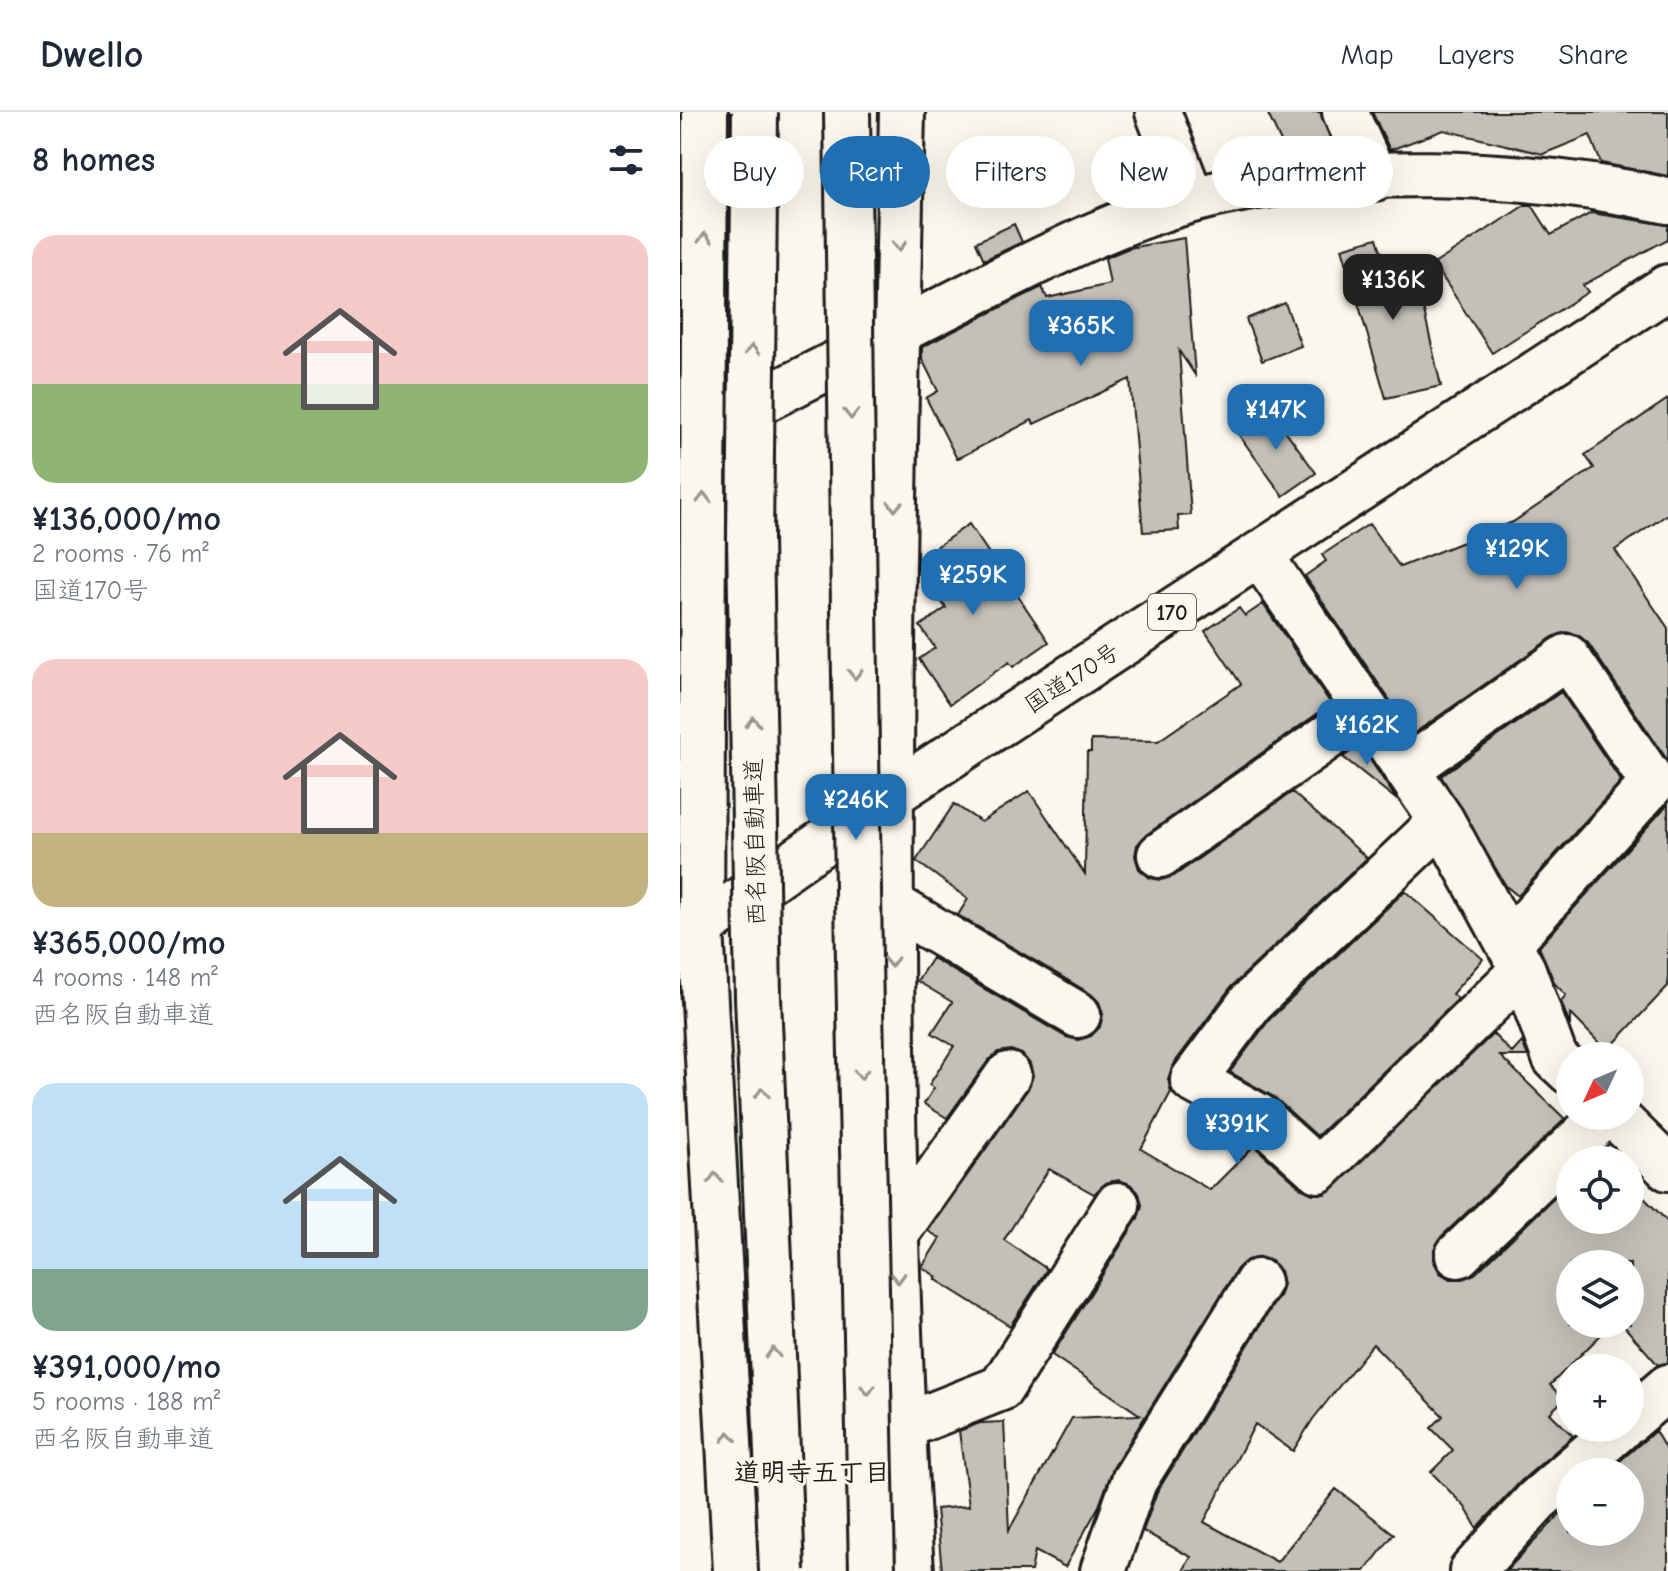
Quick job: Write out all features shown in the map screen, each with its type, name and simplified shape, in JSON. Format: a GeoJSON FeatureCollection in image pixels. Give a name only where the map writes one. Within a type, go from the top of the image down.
{"type":"FeatureCollection","features":[{"type":"Feature","properties":{"kind":"main road"},"geometry":{"type":"LineString","coordinates":[[705,112],[692,435],[691,936],[736,1571]]}},
{"type":"Feature","properties":{"kind":"main road","name":"西名阪自動車道"},"geometry":{"type":"LineString","coordinates":[[755,112],[750,538],[758,983],[782,1571]]}},
{"type":"Feature","properties":{"kind":"main road"},"geometry":{"type":"LineString","coordinates":[[847,112],[859,961],[872,1571]]}},
{"type":"Feature","properties":{"kind":"main road"},"geometry":{"type":"LineString","coordinates":[[902,112],[889,903],[902,1427],[911,1571]]}},
{"type":"Feature","properties":{"kind":"main road"},"geometry":{"type":"LineString","coordinates":[[1158,112],[1167,136]]}},
{"type":"Feature","properties":{"kind":"main road"},"geometry":{"type":"LineString","coordinates":[[1345,112],[1356,136]]}},
{"type":"Feature","properties":{"kind":"main road"},"geometry":{"type":"LineString","coordinates":[[1393,178],[1508,178],[1601,186],[1668,201]]}},
{"type":"Feature","properties":{"kind":"main road"},"geometry":{"type":"LineString","coordinates":[[692,435],[1114,227],[1169,208]]}},
{"type":"Feature","properties":{"kind":"main road","name":"国道170号"},"geometry":{"type":"LineString","coordinates":[[691,936],[891,795],[1668,287]]}},
{"type":"Feature","properties":{"kind":"main road"},"geometry":{"type":"LineString","coordinates":[[1260,555],[1442,821],[1516,956],[1556,1059]]}},
{"type":"Feature","properties":{"kind":"main road"},"geometry":{"type":"LineString","coordinates":[[1407,769],[1567,657],[1653,783],[1516,956],[1318,1170],[1258,1116],[1193,1080],[1251,1002],[1442,821]]}},
{"type":"Feature","properties":{"kind":"main road"},"geometry":{"type":"LineString","coordinates":[[1160,855],[1366,710]]}},
{"type":"Feature","properties":{"kind":"main road"},"geometry":{"type":"LineString","coordinates":[[889,903],[1078,1015]]}},
{"type":"Feature","properties":{"kind":"main road"},"geometry":{"type":"LineString","coordinates":[[897,1232],[1008,1075]]}},
{"type":"Feature","properties":{"kind":"main road"},"geometry":{"type":"LineString","coordinates":[[1458,1255],[1589,1130]]}},
{"type":"Feature","properties":{"kind":"main road"},"geometry":{"type":"LineString","coordinates":[[1629,1130],[1668,1168]]}},
{"type":"Feature","properties":{"kind":"main road"},"geometry":{"type":"LineString","coordinates":[[902,1427],[1001,1388],[1117,1205]]}},
{"type":"Feature","properties":{"kind":"main road"},"geometry":{"type":"LineString","coordinates":[[1103,1571],[1134,1481],[1258,1282]]}},
{"type":"Feature","properties":{"kind":"main road"},"geometry":{"type":"LineString","coordinates":[[1644,1410],[1666,1393]]}},
{"type":"Feature","properties":{"kind":"main road"},"geometry":{"type":"LineString","coordinates":[[1472,1571],[1537,1500],[1604,1442]]}},
{"type":"Feature","properties":{"kind":"building"},"geometry":{"type":"Polygon","coordinates":[[[1267,112],[1320,112],[1329,136],[1278,136],[1267,112]]]}},
{"type":"Feature","properties":{"kind":"building"},"geometry":{"type":"Polygon","coordinates":[[[1372,112],[1668,112],[1668,176],[1601,163],[1590,135],[1543,154],[1444,130],[1393,149],[1393,136],[1383,136],[1372,112]]]}},
{"type":"Feature","properties":{"kind":"building"},"geometry":{"type":"Polygon","coordinates":[[[1525,205],[1532,205],[1551,235],[1591,213],[1668,225],[1668,239],[1583,285],[1588,292],[1492,353],[1434,264],[1525,205]]]}},
{"type":"Feature","properties":{"kind":"building"},"geometry":{"type":"Polygon","coordinates":[[[1014,224],[1022,242],[984,260],[976,242],[1014,224]]]}},
{"type":"Feature","properties":{"kind":"building"},"geometry":{"type":"Polygon","coordinates":[[[1184,238],[1195,375],[1179,351],[1191,515],[1178,516],[1179,530],[1143,532],[1130,379],[1034,424],[1032,420],[957,459],[926,398],[938,391],[922,359],[922,347],[1042,287],[1047,298],[1110,284],[1105,258],[1129,248],[1184,238]]]}},
{"type":"Feature","properties":{"kind":"building"},"geometry":{"type":"Polygon","coordinates":[[[1377,238],[1391,284],[1414,268],[1441,386],[1386,398],[1342,248],[1377,238]]]}},
{"type":"Feature","properties":{"kind":"building"},"geometry":{"type":"Polygon","coordinates":[[[1285,303],[1301,346],[1262,361],[1246,319],[1285,303]]]}},
{"type":"Feature","properties":{"kind":"building"},"geometry":{"type":"Polygon","coordinates":[[[1668,399],[1668,514],[1615,550],[1668,628],[1668,761],[1588,643],[1578,635],[1566,632],[1553,637],[1413,734],[1305,576],[1326,561],[1322,555],[1369,524],[1400,567],[1513,522],[1594,468],[1585,455],[1668,399]]]}},
{"type":"Feature","properties":{"kind":"building"},"geometry":{"type":"Polygon","coordinates":[[[1269,408],[1316,473],[1283,496],[1236,431],[1269,408]]]}},
{"type":"Feature","properties":{"kind":"building"},"geometry":{"type":"Polygon","coordinates":[[[969,524],[1049,642],[1013,667],[1009,662],[950,704],[919,659],[935,648],[920,626],[946,608],[918,569],[918,560],[969,524]]]}},
{"type":"Feature","properties":{"kind":"building"},"geometry":{"type":"Polygon","coordinates":[[[1263,604],[1331,704],[1146,835],[1137,845],[1135,856],[1139,869],[1150,878],[1161,880],[1174,876],[1292,792],[1367,858],[1231,987],[1173,1065],[1168,1079],[1171,1092],[1141,1149],[1210,1190],[1254,1146],[1302,1189],[1313,1194],[1325,1194],[1493,1034],[1512,1053],[1522,1042],[1528,1056],[1500,1056],[1556,1110],[1556,1128],[1441,1237],[1434,1249],[1434,1262],[1440,1273],[1450,1279],[1463,1279],[1475,1274],[1556,1196],[1556,1234],[1644,1234],[1644,1198],[1668,1222],[1668,1363],[1658,1365],[1634,1338],[1644,1338],[1644,1250],[1556,1250],[1556,1338],[1598,1338],[1582,1354],[1556,1354],[1556,1379],[1550,1385],[1556,1391],[1556,1407],[1550,1413],[1556,1419],[1556,1442],[1566,1442],[1521,1481],[1477,1528],[1465,1507],[1431,1472],[1453,1450],[1431,1428],[1443,1416],[1373,1344],[1313,1419],[1293,1451],[1255,1424],[1204,1522],[1277,1562],[1336,1489],[1394,1534],[1365,1571],[1183,1571],[1191,1557],[1143,1531],[1157,1492],[1280,1294],[1283,1284],[1280,1271],[1272,1261],[1260,1257],[1247,1260],[1237,1269],[1113,1468],[1099,1506],[1065,1567],[1035,1551],[1031,1571],[942,1571],[936,1509],[969,1506],[959,1431],[980,1423],[1004,1422],[1009,1530],[1072,1418],[1140,1415],[1052,1355],[1138,1218],[1142,1205],[1139,1193],[1130,1184],[1119,1180],[1106,1183],[1094,1194],[1049,1169],[1004,1240],[1047,1269],[1010,1326],[935,1279],[937,1277],[922,1267],[940,1238],[928,1231],[1028,1089],[1033,1076],[1030,1064],[1022,1054],[1011,1050],[998,1052],[988,1061],[947,1118],[924,1104],[934,1088],[929,1085],[954,1046],[932,1033],[952,1002],[917,981],[932,958],[1066,1037],[1078,1040],[1091,1036],[1100,1027],[1103,1014],[1099,1002],[1091,994],[958,915],[968,899],[916,861],[954,804],[981,822],[1029,791],[1085,874],[1087,752],[1091,752],[1091,740],[1158,741],[1241,684],[1205,631],[1239,608],[1245,616],[1263,604]]]}},
{"type":"Feature","properties":{"kind":"building"},"geometry":{"type":"Polygon","coordinates":[[[1561,692],[1621,781],[1518,896],[1506,886],[1441,776],[1561,692]]]}},
{"type":"Feature","properties":{"kind":"building"},"geometry":{"type":"Polygon","coordinates":[[[1360,745],[1397,800],[1343,757],[1360,745]]]}},
{"type":"Feature","properties":{"kind":"building"},"geometry":{"type":"Polygon","coordinates":[[[1668,804],[1668,986],[1615,1042],[1598,1042],[1570,1013],[1570,1026],[1561,1001],[1566,995],[1555,984],[1539,947],[1668,804]]]}},
{"type":"Feature","properties":{"kind":"building"},"geometry":{"type":"Polygon","coordinates":[[[1405,891],[1483,959],[1452,994],[1458,999],[1317,1136],[1274,1097],[1230,1072],[1270,1019],[1405,891]]]}},
{"type":"Feature","properties":{"kind":"building"},"geometry":{"type":"Polygon","coordinates":[[[1655,1431],[1668,1453],[1668,1571],[1506,1571],[1556,1519],[1556,1546],[1644,1546],[1644,1458],[1623,1458],[1655,1431]]]}},
{"type":"Feature","properties":{"kind":"district","name":"道明寺五丁目"},"geometry":{"type":"Point","coordinates":[812,1472]}}]}
